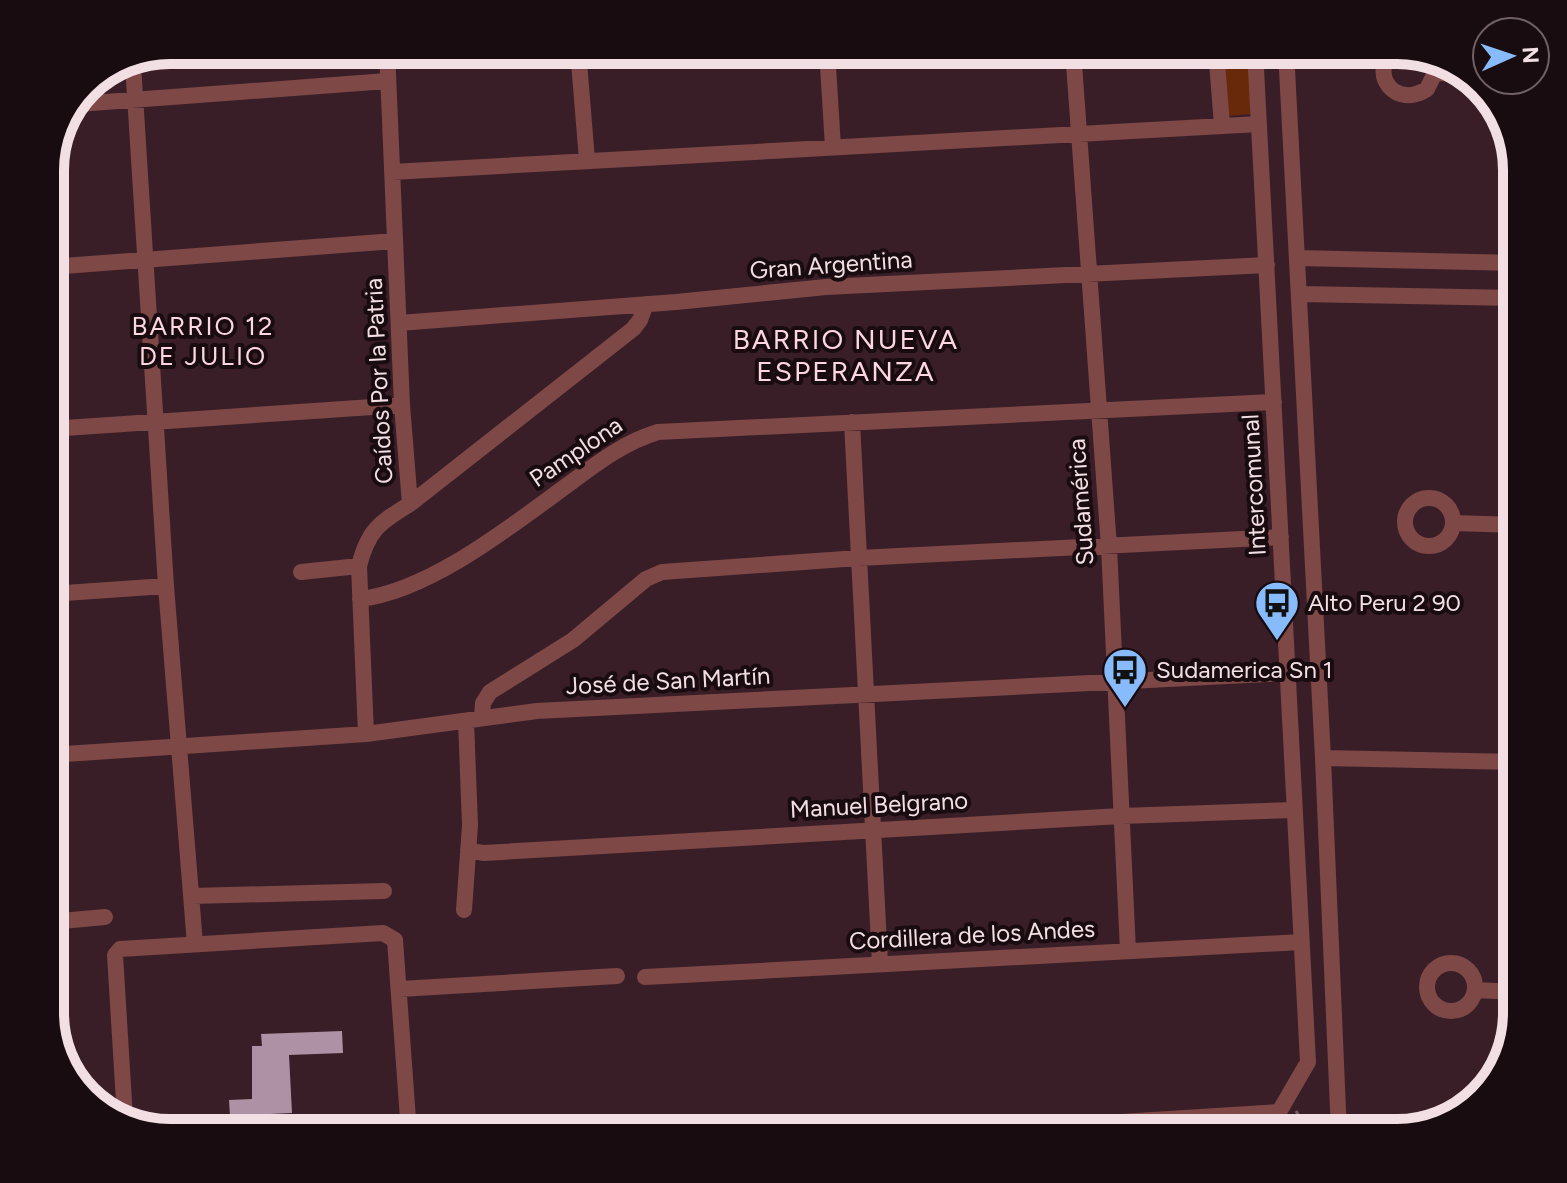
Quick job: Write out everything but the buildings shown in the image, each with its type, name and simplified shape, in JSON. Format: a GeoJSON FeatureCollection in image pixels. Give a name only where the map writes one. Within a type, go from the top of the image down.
{"type":"FeatureCollection","features":[{"type":"Feature","properties":{"kind":"street","name":"Caídos Por la Patria"},"geometry":{"type":"LineString","coordinates":[[366,734],[359,566],[373,530],[384,519],[410,504],[402,405],[387,64]]}},
{"type":"Feature","properties":{"kind":"street"},"geometry":{"type":"LineString","coordinates":[[579,64],[587,160]]}},
{"type":"Feature","properties":{"kind":"street"},"geometry":{"type":"LineString","coordinates":[[828,64],[833,147]]}},
{"type":"Feature","properties":{"kind":"street","name":"Sudamérica"},"geometry":{"type":"LineString","coordinates":[[1074,64],[1109,547],[1128,951]]}},
{"type":"Feature","properties":{"kind":"street"},"geometry":{"type":"LineString","coordinates":[[1217,64],[1222,125]]}},
{"type":"Feature","properties":{"kind":"street","name":"Intercomunal"},"geometry":{"type":"LineString","coordinates":[[1256,64],[1308,1062],[1284,1105]]}},
{"type":"Feature","properties":{"kind":"street"},"geometry":{"type":"LineString","coordinates":[[1287,64],[1338,1119]]}},
{"type":"Feature","properties":{"kind":"street"},"geometry":{"type":"LineString","coordinates":[[1384,64],[1388,85],[1402,95],[1419,94],[1427,89],[1433,71]]}},
{"type":"Feature","properties":{"kind":"street"},"geometry":{"type":"LineString","coordinates":[[133,71],[166,586],[195,944]]}},
{"type":"Feature","properties":{"kind":"street"},"geometry":{"type":"LineString","coordinates":[[88,103],[387,81]]}},
{"type":"Feature","properties":{"kind":"street"},"geometry":{"type":"LineString","coordinates":[[392,172],[1259,124]]}},
{"type":"Feature","properties":{"kind":"street"},"geometry":{"type":"LineString","coordinates":[[64,266],[395,241]]}},
{"type":"Feature","properties":{"kind":"street"},"geometry":{"type":"LineString","coordinates":[[1297,258],[1503,263]]}},
{"type":"Feature","properties":{"kind":"street","name":"Gran Argentina"},"geometry":{"type":"LineString","coordinates":[[399,323],[826,287],[1267,265]]}},
{"type":"Feature","properties":{"kind":"street"},"geometry":{"type":"LineString","coordinates":[[1299,294],[1503,298]]}},
{"type":"Feature","properties":{"kind":"street"},"geometry":{"type":"LineString","coordinates":[[410,504],[633,329],[646,304]]}},
{"type":"Feature","properties":{"kind":"street","name":"Pamplona"},"geometry":{"type":"LineString","coordinates":[[360,599],[386,595],[465,556],[623,445],[641,437],[679,429],[1274,402]]}},
{"type":"Feature","properties":{"kind":"street"},"geometry":{"type":"LineString","coordinates":[[64,428],[402,405]]}},
{"type":"Feature","properties":{"kind":"street"},"geometry":{"type":"LineString","coordinates":[[852,422],[880,963]]}},
{"type":"Feature","properties":{"kind":"street"},"geometry":{"type":"LineString","coordinates":[[1453,523],[1503,525]]}},
{"type":"Feature","properties":{"kind":"street"},"geometry":{"type":"LineString","coordinates":[[464,910],[474,720],[483,703],[490,692],[573,640],[646,579],[662,572],[859,558],[1281,537]]}},
{"type":"Feature","properties":{"kind":"street"},"geometry":{"type":"LineString","coordinates":[[301,572],[359,566]]}},
{"type":"Feature","properties":{"kind":"street"},"geometry":{"type":"LineString","coordinates":[[64,593],[166,586]]}},
{"type":"Feature","properties":{"kind":"street","name":"José de San Martín"},"geometry":{"type":"LineString","coordinates":[[64,754],[366,734],[537,711],[1289,673]]}},
{"type":"Feature","properties":{"kind":"street"},"geometry":{"type":"LineString","coordinates":[[1323,758],[1503,762]]}},
{"type":"Feature","properties":{"kind":"street","name":"Manuel Belgrano"},"geometry":{"type":"LineString","coordinates":[[468,850],[483,853],[874,829],[1294,810]]}},
{"type":"Feature","properties":{"kind":"street"},"geometry":{"type":"LineString","coordinates":[[192,896],[384,891]]}},
{"type":"Feature","properties":{"kind":"street"},"geometry":{"type":"LineString","coordinates":[[64,921],[105,917]]}},
{"type":"Feature","properties":{"kind":"street"},"geometry":{"type":"LineString","coordinates":[[124,1109],[115,955],[120,949],[383,933],[395,940],[408,1119]]}},
{"type":"Feature","properties":{"kind":"street","name":"Cordillera de los Andes"},"geometry":{"type":"LineString","coordinates":[[645,977],[1301,942]]}},
{"type":"Feature","properties":{"kind":"street"},"geometry":{"type":"LineString","coordinates":[[400,989],[617,976]]}},
{"type":"Feature","properties":{"kind":"street"},"geometry":{"type":"LineString","coordinates":[[1475,990],[1503,991]]}},
{"type":"Feature","properties":{"kind":"street"},"geometry":{"type":"LineString","coordinates":[[1185,1119],[1284,1105],[1282,1119]]}},
{"type":"Feature","properties":{"kind":"path"},"geometry":{"type":"LineString","coordinates":[[1284,1105],[1296,1119]]}},
{"type":"Feature","properties":{"kind":"shaded area"},"geometry":{"type":"Polygon","coordinates":[[[1223,64],[1249,64],[1252,114],[1228,116],[1223,64]]]}},
{"type":"Feature","properties":{"kind":"place","name":"Alto Peru 2 90"},"geometry":{"type":"Point","coordinates":[1277,642]}},
{"type":"Feature","properties":{"kind":"place","name":"Sudamerica Sn 1"},"geometry":{"type":"Point","coordinates":[1125,709]}},
{"type":"Feature","properties":{"kind":"district","name":"BARRIO 12 DE JULIO"},"geometry":{"type":"Point","coordinates":[203,341]}},
{"type":"Feature","properties":{"kind":"district","name":"BARRIO NUEVA ESPERANZA"},"geometry":{"type":"Point","coordinates":[846,355]}}]}
